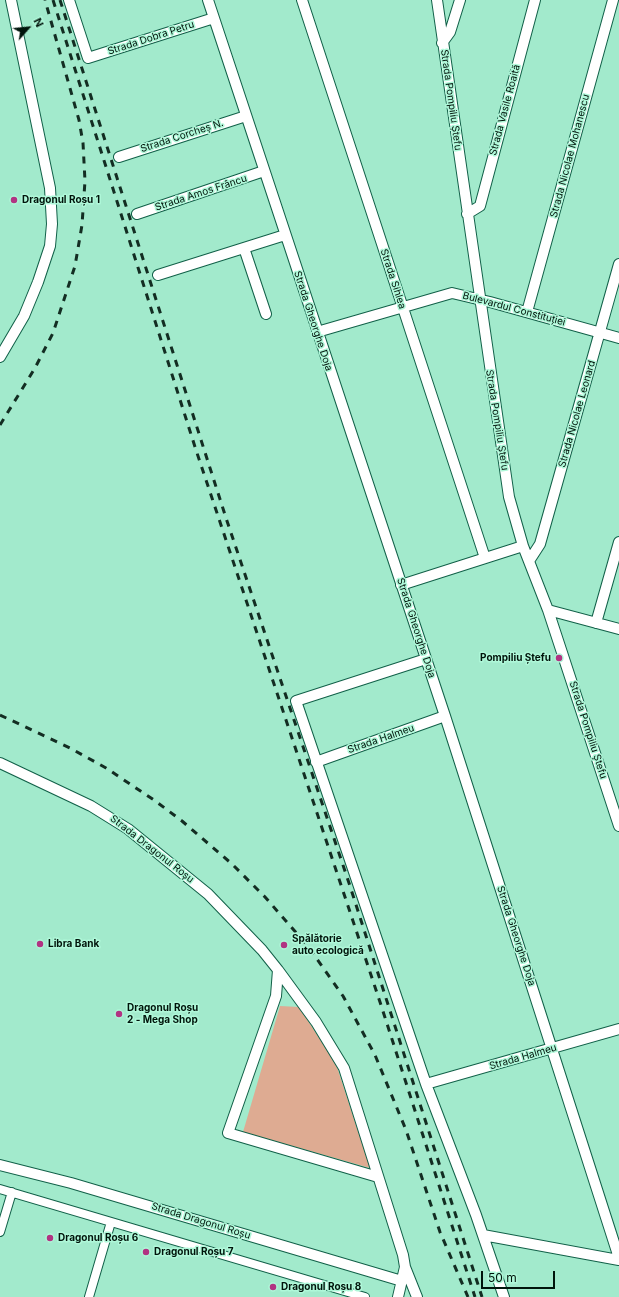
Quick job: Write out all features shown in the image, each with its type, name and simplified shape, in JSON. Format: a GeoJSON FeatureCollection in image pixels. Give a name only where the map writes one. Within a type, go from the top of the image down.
{"type":"FeatureCollection","features":[{"type":"Feature","properties":{"kind":"street"},"geometry":{"type":"LineString","coordinates":[[0,357],[24,316],[38,282],[50,246],[52,224],[50,188],[11,0]]}},
{"type":"Feature","properties":{"kind":"street","name":"Strada Dobra Petru"},"geometry":{"type":"LineString","coordinates":[[69,0],[88,58],[214,18]]}},
{"type":"Feature","properties":{"kind":"street","name":"Strada Gheorghe Doja"},"geometry":{"type":"LineString","coordinates":[[208,0],[445,716],[553,1049],[619,1259]]}},
{"type":"Feature","properties":{"kind":"street","name":"Strada Sihlea"},"geometry":{"type":"LineString","coordinates":[[302,0],[401,306],[485,558]]}},
{"type":"Feature","properties":{"kind":"street","name":"Strada Pompiliu Ștefu"},"geometry":{"type":"LineString","coordinates":[[437,0],[479,299],[509,497],[523,546],[548,610],[619,826]]}},
{"type":"Feature","properties":{"kind":"street"},"geometry":{"type":"LineString","coordinates":[[442,43],[450,32],[460,0]]}},
{"type":"Feature","properties":{"kind":"street","name":"Strada Vasile Roaită"},"geometry":{"type":"LineString","coordinates":[[468,214],[480,206],[534,0]]}},
{"type":"Feature","properties":{"kind":"street","name":"Strada Nicolae Mohanescu"},"geometry":{"type":"LineString","coordinates":[[527,312],[613,0]]}},
{"type":"Feature","properties":{"kind":"street","name":"Strada Corcheș N."},"geometry":{"type":"LineString","coordinates":[[119,157],[246,116]]}},
{"type":"Feature","properties":{"kind":"street","name":"Strada Amos Frâncu"},"geometry":{"type":"LineString","coordinates":[[138,214],[264,172]]}},
{"type":"Feature","properties":{"kind":"street"},"geometry":{"type":"LineString","coordinates":[[158,276],[285,235]]}},
{"type":"Feature","properties":{"kind":"street"},"geometry":{"type":"LineString","coordinates":[[244,248],[266,314]]}},
{"type":"Feature","properties":{"kind":"street","name":"Strada Nicolae Leonard"},"geometry":{"type":"LineString","coordinates":[[529,561],[540,544],[601,333],[619,264]]}},
{"type":"Feature","properties":{"kind":"street","name":"Bulevardul Constituției"},"geometry":{"type":"LineString","coordinates":[[317,332],[401,306],[452,293],[479,299],[619,338]]}},
{"type":"Feature","properties":{"kind":"street"},"geometry":{"type":"LineString","coordinates":[[596,623],[619,542]]}},
{"type":"Feature","properties":{"kind":"street"},"geometry":{"type":"LineString","coordinates":[[402,585],[523,546]]}},
{"type":"Feature","properties":{"kind":"street"},"geometry":{"type":"LineString","coordinates":[[548,610],[619,629]]}},
{"type":"Feature","properties":{"kind":"street"},"geometry":{"type":"LineString","coordinates":[[426,659],[296,701],[426,1084],[483,1235],[504,1297]]}},
{"type":"Feature","properties":{"kind":"street","name":"Strada Halmeu"},"geometry":{"type":"LineString","coordinates":[[316,762],[445,716]]}},
{"type":"Feature","properties":{"kind":"street","name":"Strada Dragonul Roșu"},"geometry":{"type":"LineString","coordinates":[[0,763],[91,806],[128,829],[208,894],[262,950],[278,970],[316,1022],[344,1068],[403,1255],[405,1267],[417,1297]]}},
{"type":"Feature","properties":{"kind":"street"},"geometry":{"type":"LineString","coordinates":[[278,970],[276,996],[228,1133],[378,1177]]}},
{"type":"Feature","properties":{"kind":"street","name":"Strada Halmeu"},"geometry":{"type":"LineString","coordinates":[[426,1084],[619,1029]]}},
{"type":"Feature","properties":{"kind":"street","name":"Strada Dragonul Roșu"},"geometry":{"type":"LineString","coordinates":[[0,1165],[71,1183],[402,1281]]}},
{"type":"Feature","properties":{"kind":"street"},"geometry":{"type":"LineString","coordinates":[[0,1189],[365,1297]]}},
{"type":"Feature","properties":{"kind":"street"},"geometry":{"type":"LineString","coordinates":[[0,1232],[12,1192]]}},
{"type":"Feature","properties":{"kind":"street"},"geometry":{"type":"LineString","coordinates":[[88,1297],[111,1222]]}},
{"type":"Feature","properties":{"kind":"street"},"geometry":{"type":"LineString","coordinates":[[483,1235],[619,1259]]}},
{"type":"Feature","properties":{"kind":"street","name":"Strada Dragonul Roșu"},"geometry":{"type":"LineString","coordinates":[[398,1297],[405,1267]]}},
{"type":"Feature","properties":{"kind":"shaded area"},"geometry":{"type":"Polygon","coordinates":[[[280,1006],[299,1007],[336,1064],[370,1168],[243,1132],[280,1006]]]}},
{"type":"Feature","properties":{"kind":"railway"},"geometry":{"type":"LineString","coordinates":[[0,425],[35,368],[53,333],[75,266],[82,225],[85,181],[83,143],[79,120],[45,0]]}},
{"type":"Feature","properties":{"kind":"railway"},"geometry":{"type":"LineString","coordinates":[[53,0],[196,450],[380,1002],[475,1297]]}},
{"type":"Feature","properties":{"kind":"railway"},"geometry":{"type":"LineString","coordinates":[[60,0],[227,521],[349,883],[482,1297]]}},
{"type":"Feature","properties":{"kind":"railway"},"geometry":{"type":"LineString","coordinates":[[0,715],[70,748],[106,768],[154,800],[182,821],[232,864],[265,897],[307,945],[343,996],[375,1055],[406,1130],[440,1232],[468,1297]]}},
{"type":"Feature","properties":{"kind":"place","name":"Dragonul Roșu 1"},"geometry":{"type":"Point","coordinates":[14,200]}},
{"type":"Feature","properties":{"kind":"place","name":"Pompiliu Ștefu"},"geometry":{"type":"Point","coordinates":[559,658]}},
{"type":"Feature","properties":{"kind":"place","name":"Libra Bank"},"geometry":{"type":"Point","coordinates":[40,944]}},
{"type":"Feature","properties":{"kind":"place","name":"Spălătorie auto ecologică"},"geometry":{"type":"Point","coordinates":[284,945]}},
{"type":"Feature","properties":{"kind":"place","name":"Dragonul Roșu 2 - Mega Shop"},"geometry":{"type":"Point","coordinates":[119,1014]}},
{"type":"Feature","properties":{"kind":"place","name":"Dragonul Roșu 6"},"geometry":{"type":"Point","coordinates":[50,1238]}},
{"type":"Feature","properties":{"kind":"place","name":"Dragonul Roșu 7"},"geometry":{"type":"Point","coordinates":[146,1252]}},
{"type":"Feature","properties":{"kind":"place","name":"Dragonul Roșu 8"},"geometry":{"type":"Point","coordinates":[273,1287]}}]}
